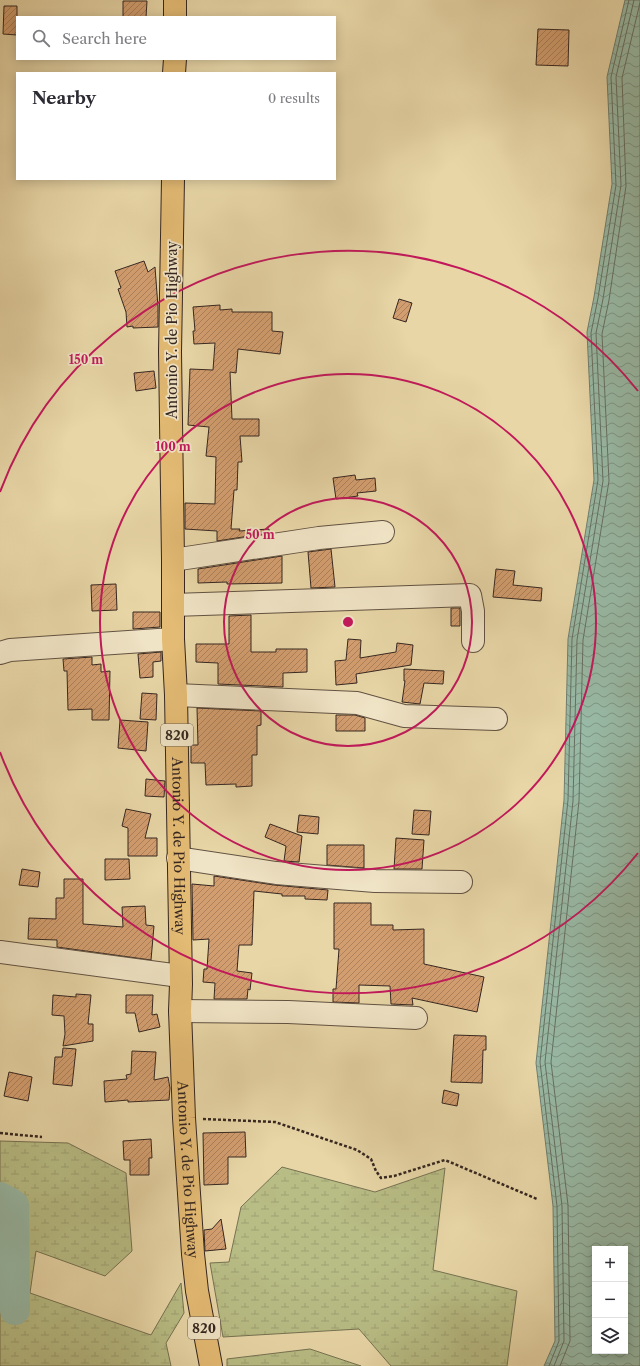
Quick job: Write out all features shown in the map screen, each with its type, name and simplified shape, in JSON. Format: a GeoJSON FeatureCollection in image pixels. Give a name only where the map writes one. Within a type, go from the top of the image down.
{"type":"FeatureCollection","features":[{"type":"Feature","properties":{"kind":"highway"},"geometry":{"type":"LineString","coordinates":[[175,16],[176,0]]}},
{"type":"Feature","properties":{"kind":"highway"},"geometry":{"type":"LineString","coordinates":[[174,72],[175,60]]}},
{"type":"Feature","properties":{"kind":"highway","name":"Antonio Y. de Pio Highway"},"geometry":{"type":"LineString","coordinates":[[173,180],[170,352],[174,560],[173,640],[176,695],[180,1011],[184,1118],[193,1254],[197,1291],[211,1366]]}},
{"type":"Feature","properties":{"kind":"street"},"geometry":{"type":"LineString","coordinates":[[174,560],[318,538],[383,532]]}},
{"type":"Feature","properties":{"kind":"street"},"geometry":{"type":"LineString","coordinates":[[173,605],[470,595],[473,611],[473,641]]}},
{"type":"Feature","properties":{"kind":"street"},"geometry":{"type":"LineString","coordinates":[[0,653],[10,650],[173,640]]}},
{"type":"Feature","properties":{"kind":"street"},"geometry":{"type":"LineString","coordinates":[[176,695],[356,702],[404,716],[496,720]]}},
{"type":"Feature","properties":{"kind":"street"},"geometry":{"type":"LineString","coordinates":[[178,858],[276,873],[375,881],[461,882]]}},
{"type":"Feature","properties":{"kind":"street"},"geometry":{"type":"LineString","coordinates":[[0,952],[180,976]]}},
{"type":"Feature","properties":{"kind":"street"},"geometry":{"type":"LineString","coordinates":[[180,1011],[288,1012],[416,1018]]}},
{"type":"Feature","properties":{"kind":"path"},"geometry":{"type":"LineString","coordinates":[[184,1118],[275,1122],[357,1150],[371,1159],[381,1178],[394,1176],[445,1160],[537,1199]]}},
{"type":"Feature","properties":{"kind":"path"},"geometry":{"type":"LineString","coordinates":[[0,1133],[42,1137]]}},
{"type":"Feature","properties":{"kind":"green space"},"geometry":{"type":"Polygon","coordinates":[[[0,1141],[68,1143],[126,1173],[132,1251],[105,1276],[36,1251],[30,1293],[151,1335],[181,1283],[184,1313],[166,1343],[171,1366],[0,1366],[0,1141]]]}},
{"type":"Feature","properties":{"kind":"green space"},"geometry":{"type":"Polygon","coordinates":[[[282,1167],[375,1192],[445,1168],[433,1270],[517,1291],[507,1366],[391,1366],[359,1329],[223,1337],[210,1263],[229,1262],[241,1207],[282,1167]]]}},
{"type":"Feature","properties":{"kind":"green space"},"geometry":{"type":"Polygon","coordinates":[[[310,1349],[361,1366],[227,1366],[227,1359],[310,1349]]]}},
{"type":"Feature","properties":{"kind":"water"},"geometry":{"type":"Polygon","coordinates":[[[625,0],[640,0],[640,1366],[544,1366],[555,1341],[553,1206],[536,1063],[564,800],[568,639],[594,480],[587,332],[612,184],[607,77],[625,0]]]}},
{"type":"Feature","properties":{"kind":"building"},"geometry":{"type":"Polygon","coordinates":[[[123,1],[147,1],[146,16],[123,16],[123,1]]]}},
{"type":"Feature","properties":{"kind":"building"},"geometry":{"type":"Polygon","coordinates":[[[4,6],[17,6],[16,35],[3,34],[4,6]]]}},
{"type":"Feature","properties":{"kind":"building"},"geometry":{"type":"Polygon","coordinates":[[[538,29],[569,30],[568,66],[536,65],[538,29]]]}},
{"type":"Feature","properties":{"kind":"building"},"geometry":{"type":"Polygon","coordinates":[[[144,261],[148,272],[155,267],[158,327],[127,327],[126,312],[118,289],[121,288],[115,271],[144,261]]]}},
{"type":"Feature","properties":{"kind":"building"},"geometry":{"type":"Polygon","coordinates":[[[399,299],[412,303],[406,322],[393,318],[399,299]]]}},
{"type":"Feature","properties":{"kind":"building"},"geometry":{"type":"Polygon","coordinates":[[[220,305],[220,310],[232,309],[232,312],[272,312],[272,331],[283,332],[280,354],[238,349],[236,373],[230,372],[232,419],[259,419],[259,436],[240,436],[242,462],[238,462],[237,490],[234,490],[231,529],[240,529],[239,531],[269,529],[269,533],[217,541],[217,531],[185,529],[185,503],[215,504],[216,457],[206,456],[209,427],[188,425],[190,369],[213,370],[215,343],[194,344],[193,331],[195,331],[193,307],[220,305]]]}},
{"type":"Feature","properties":{"kind":"building"},"geometry":{"type":"Polygon","coordinates":[[[154,371],[156,388],[136,391],[134,373],[154,371]]]}},
{"type":"Feature","properties":{"kind":"building"},"geometry":{"type":"Polygon","coordinates":[[[355,475],[356,480],[375,478],[376,491],[357,493],[358,496],[336,499],[333,478],[355,475]]]}},
{"type":"Feature","properties":{"kind":"building"},"geometry":{"type":"Polygon","coordinates":[[[331,549],[335,587],[311,588],[308,552],[331,549]]]}},
{"type":"Feature","properties":{"kind":"building"},"geometry":{"type":"Polygon","coordinates":[[[282,556],[282,583],[198,583],[198,569],[282,556]]]}},
{"type":"Feature","properties":{"kind":"building"},"geometry":{"type":"Polygon","coordinates":[[[496,569],[515,571],[513,585],[542,588],[541,601],[493,597],[496,569]]]}},
{"type":"Feature","properties":{"kind":"building"},"geometry":{"type":"Polygon","coordinates":[[[116,584],[117,610],[92,611],[91,585],[116,584]]]}},
{"type":"Feature","properties":{"kind":"building"},"geometry":{"type":"Polygon","coordinates":[[[451,608],[460,608],[460,626],[451,626],[451,608]]]}},
{"type":"Feature","properties":{"kind":"building"},"geometry":{"type":"Polygon","coordinates":[[[133,612],[160,612],[160,627],[133,629],[133,612]]]}},
{"type":"Feature","properties":{"kind":"building"},"geometry":{"type":"Polygon","coordinates":[[[251,615],[251,652],[276,652],[276,649],[307,649],[307,672],[283,673],[283,687],[218,684],[218,663],[196,662],[196,644],[229,644],[229,616],[251,615]]]}},
{"type":"Feature","properties":{"kind":"building"},"geometry":{"type":"Polygon","coordinates":[[[348,639],[361,640],[360,658],[396,652],[397,643],[413,645],[411,665],[356,674],[357,683],[336,685],[335,661],[346,660],[348,639]]]}},
{"type":"Feature","properties":{"kind":"building"},"geometry":{"type":"Polygon","coordinates":[[[161,652],[161,661],[153,662],[153,677],[140,678],[138,654],[161,652]]]}},
{"type":"Feature","properties":{"kind":"building"},"geometry":{"type":"Polygon","coordinates":[[[92,657],[92,665],[101,664],[101,672],[110,671],[109,720],[92,720],[92,709],[68,710],[67,671],[64,671],[63,659],[92,657]]]}},
{"type":"Feature","properties":{"kind":"building"},"geometry":{"type":"Polygon","coordinates":[[[404,669],[444,671],[443,684],[424,683],[420,704],[402,702],[405,681],[404,669]]]}},
{"type":"Feature","properties":{"kind":"building"},"geometry":{"type":"Polygon","coordinates":[[[142,693],[157,694],[156,720],[140,719],[142,693]]]}},
{"type":"Feature","properties":{"kind":"building"},"geometry":{"type":"Polygon","coordinates":[[[197,708],[261,711],[261,725],[257,726],[257,755],[252,755],[252,786],[236,787],[236,784],[206,785],[205,763],[191,763],[191,745],[198,745],[197,708]]]}},
{"type":"Feature","properties":{"kind":"building"},"geometry":{"type":"Polygon","coordinates":[[[336,715],[355,715],[365,718],[365,731],[336,731],[336,715]]]}},
{"type":"Feature","properties":{"kind":"building"},"geometry":{"type":"Polygon","coordinates":[[[120,720],[148,722],[146,751],[118,748],[120,720]]]}},
{"type":"Feature","properties":{"kind":"building"},"geometry":{"type":"Polygon","coordinates":[[[146,779],[165,781],[164,797],[145,796],[146,779]]]}},
{"type":"Feature","properties":{"kind":"building"},"geometry":{"type":"Polygon","coordinates":[[[126,809],[151,814],[145,838],[157,838],[157,856],[128,856],[128,828],[122,826],[126,809]]]}},
{"type":"Feature","properties":{"kind":"building"},"geometry":{"type":"Polygon","coordinates":[[[414,810],[431,811],[429,835],[412,834],[414,810]]]}},
{"type":"Feature","properties":{"kind":"building"},"geometry":{"type":"Polygon","coordinates":[[[299,815],[319,817],[318,834],[297,832],[299,815]]]}},
{"type":"Feature","properties":{"kind":"building"},"geometry":{"type":"Polygon","coordinates":[[[270,824],[302,836],[299,862],[284,861],[286,846],[265,837],[270,824]]]}},
{"type":"Feature","properties":{"kind":"building"},"geometry":{"type":"Polygon","coordinates":[[[396,838],[424,840],[422,869],[394,869],[396,838]]]}},
{"type":"Feature","properties":{"kind":"building"},"geometry":{"type":"Polygon","coordinates":[[[327,845],[364,845],[364,868],[327,865],[327,845]]]}},
{"type":"Feature","properties":{"kind":"building"},"geometry":{"type":"Polygon","coordinates":[[[105,859],[129,859],[130,879],[105,880],[105,859]]]}},
{"type":"Feature","properties":{"kind":"building"},"geometry":{"type":"Polygon","coordinates":[[[22,869],[40,872],[38,887],[19,885],[22,869]]]}},
{"type":"Feature","properties":{"kind":"building"},"geometry":{"type":"Polygon","coordinates":[[[214,876],[274,885],[328,890],[327,900],[305,899],[305,896],[282,896],[282,894],[254,891],[252,945],[239,945],[237,971],[252,973],[250,990],[248,989],[247,999],[214,999],[215,983],[203,982],[204,969],[207,969],[209,939],[193,940],[192,884],[214,886],[214,876]]]}},
{"type":"Feature","properties":{"kind":"building"},"geometry":{"type":"Polygon","coordinates":[[[64,879],[83,879],[83,924],[123,927],[122,907],[145,906],[146,925],[154,926],[151,960],[57,947],[57,940],[28,939],[29,918],[56,919],[56,898],[64,898],[64,879]]]}},
{"type":"Feature","properties":{"kind":"building"},"geometry":{"type":"Polygon","coordinates":[[[334,903],[371,903],[371,925],[393,925],[393,930],[424,929],[424,964],[484,977],[477,1012],[412,998],[413,1005],[391,1004],[390,986],[359,985],[359,1003],[333,1002],[333,989],[336,989],[339,949],[334,949],[334,903]]]}},
{"type":"Feature","properties":{"kind":"building"},"geometry":{"type":"Polygon","coordinates":[[[76,994],[91,995],[88,1024],[93,1024],[93,1041],[63,1046],[65,1034],[64,1016],[52,1015],[53,995],[76,997],[76,994]]]}},
{"type":"Feature","properties":{"kind":"building"},"geometry":{"type":"Polygon","coordinates":[[[126,995],[153,995],[152,1015],[157,1014],[160,1027],[139,1032],[135,1013],[126,1013],[126,995]]]}},
{"type":"Feature","properties":{"kind":"building"},"geometry":{"type":"Polygon","coordinates":[[[454,1035],[486,1036],[486,1050],[483,1050],[482,1083],[451,1082],[454,1035]]]}},
{"type":"Feature","properties":{"kind":"building"},"geometry":{"type":"Polygon","coordinates":[[[63,1048],[76,1049],[72,1086],[53,1084],[55,1057],[62,1057],[63,1048]]]}},
{"type":"Feature","properties":{"kind":"building"},"geometry":{"type":"Polygon","coordinates":[[[132,1051],[156,1052],[154,1080],[168,1077],[170,1088],[169,1100],[128,1102],[128,1100],[105,1102],[104,1081],[127,1079],[126,1075],[131,1074],[132,1051]]]}},
{"type":"Feature","properties":{"kind":"building"},"geometry":{"type":"Polygon","coordinates":[[[9,1072],[32,1077],[28,1101],[4,1096],[9,1072]]]}},
{"type":"Feature","properties":{"kind":"building"},"geometry":{"type":"Polygon","coordinates":[[[444,1090],[459,1094],[457,1106],[442,1103],[444,1090]]]}},
{"type":"Feature","properties":{"kind":"building"},"geometry":{"type":"Polygon","coordinates":[[[245,1132],[246,1157],[228,1157],[228,1184],[204,1185],[203,1133],[245,1132]]]}},
{"type":"Feature","properties":{"kind":"building"},"geometry":{"type":"Polygon","coordinates":[[[151,1139],[152,1158],[149,1158],[149,1175],[130,1175],[130,1160],[124,1160],[123,1141],[151,1139]]]}},
{"type":"Feature","properties":{"kind":"building"},"geometry":{"type":"Polygon","coordinates":[[[221,1219],[226,1249],[205,1251],[204,1230],[212,1229],[221,1219]]]}},
{"type":"Feature","properties":{"kind":"waterway"},"geometry":{"type":"LineString","coordinates":[[0,1197],[14,1205],[15,1310]]}}]}
